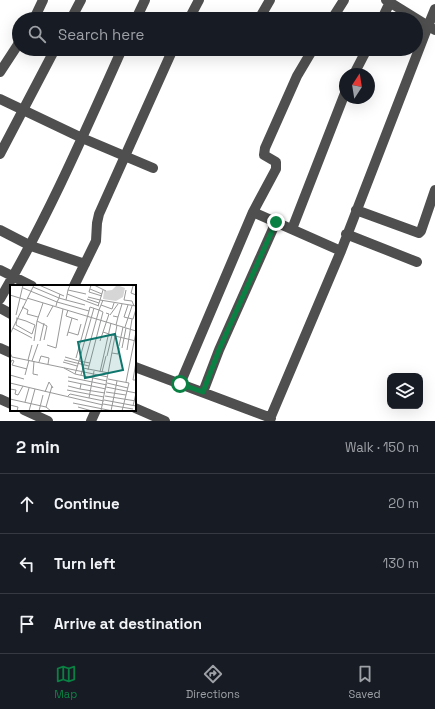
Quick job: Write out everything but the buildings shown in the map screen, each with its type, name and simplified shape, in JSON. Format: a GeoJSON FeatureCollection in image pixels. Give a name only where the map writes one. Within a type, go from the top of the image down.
{"type":"FeatureCollection","features":[{"type":"Feature","properties":{"kind":"street"},"geometry":{"type":"LineString","coordinates":[[37,12],[43,0]]}},
{"type":"Feature","properties":{"kind":"street"},"geometry":{"type":"LineString","coordinates":[[75,12],[81,0]]}},
{"type":"Feature","properties":{"kind":"street"},"geometry":{"type":"LineString","coordinates":[[139,12],[145,0]]}},
{"type":"Feature","properties":{"kind":"street"},"geometry":{"type":"LineString","coordinates":[[193,12],[200,0]]}},
{"type":"Feature","properties":{"kind":"street"},"geometry":{"type":"LineString","coordinates":[[263,12],[270,0]]}},
{"type":"Feature","properties":{"kind":"street"},"geometry":{"type":"LineString","coordinates":[[336,12],[344,0]]}},
{"type":"Feature","properties":{"kind":"street"},"geometry":{"type":"LineString","coordinates":[[384,12],[388,1],[406,12]]}},
{"type":"Feature","properties":{"kind":"street"},"geometry":{"type":"LineString","coordinates":[[423,46],[431,28],[435,9]]}},
{"type":"Feature","properties":{"kind":"street"},"geometry":{"type":"LineString","coordinates":[[0,72],[12,54]]}},
{"type":"Feature","properties":{"kind":"street"},"geometry":{"type":"LineString","coordinates":[[0,154],[51,56]]}},
{"type":"Feature","properties":{"kind":"street"},"geometry":{"type":"LineString","coordinates":[[0,299],[30,246],[82,138],[119,56]]}},
{"type":"Feature","properties":{"kind":"street"},"geometry":{"type":"LineString","coordinates":[[74,285],[96,241],[98,219],[170,56]]}},
{"type":"Feature","properties":{"kind":"street"},"geometry":{"type":"LineString","coordinates":[[180,384],[253,212],[276,169],[276,162],[265,157],[264,152],[299,73],[310,56]]}},
{"type":"Feature","properties":{"kind":"street"},"geometry":{"type":"LineString","coordinates":[[357,68],[363,56]]}},
{"type":"Feature","properties":{"kind":"street"},"geometry":{"type":"LineString","coordinates":[[136,367],[270,419],[340,251],[391,118],[419,56]]}},
{"type":"Feature","properties":{"kind":"street"},"geometry":{"type":"LineString","coordinates":[[0,99],[82,138],[152,168]]}},
{"type":"Feature","properties":{"kind":"street"},"geometry":{"type":"LineString","coordinates":[[292,229],[341,104]]}},
{"type":"Feature","properties":{"kind":"street"},"geometry":{"type":"LineString","coordinates":[[356,210],[418,234],[421,231],[435,190]]}},
{"type":"Feature","properties":{"kind":"street"},"geometry":{"type":"LineString","coordinates":[[253,212],[340,251]]}},
{"type":"Feature","properties":{"kind":"street"},"geometry":{"type":"LineString","coordinates":[[203,392],[228,328],[276,222]]}},
{"type":"Feature","properties":{"kind":"street"},"geometry":{"type":"LineString","coordinates":[[0,230],[30,246],[85,264]]}},
{"type":"Feature","properties":{"kind":"street"},"geometry":{"type":"LineString","coordinates":[[346,234],[417,262]]}},
{"type":"Feature","properties":{"kind":"street"},"geometry":{"type":"LineString","coordinates":[[0,270],[30,285]]}},
{"type":"Feature","properties":{"kind":"street"},"geometry":{"type":"LineString","coordinates":[[0,308],[10,313]]}},
{"type":"Feature","properties":{"kind":"street"},"geometry":{"type":"LineString","coordinates":[[0,348],[10,353]]}},
{"type":"Feature","properties":{"kind":"street"},"geometry":{"type":"LineString","coordinates":[[0,399],[10,404]]}},
{"type":"Feature","properties":{"kind":"street"},"geometry":{"type":"LineString","coordinates":[[136,408],[165,421]]}},
{"type":"Feature","properties":{"kind":"street"},"geometry":{"type":"LineString","coordinates":[[26,411],[48,421]]}},
{"type":"Feature","properties":{"kind":"street"},"geometry":{"type":"LineString","coordinates":[[91,421],[96,411]]}},
{"type":"Feature","properties":{"kind":"route"},"geometry":{"type":"LineString","coordinates":[[180,384],[203,392],[246,286],[276,222]]}}]}
